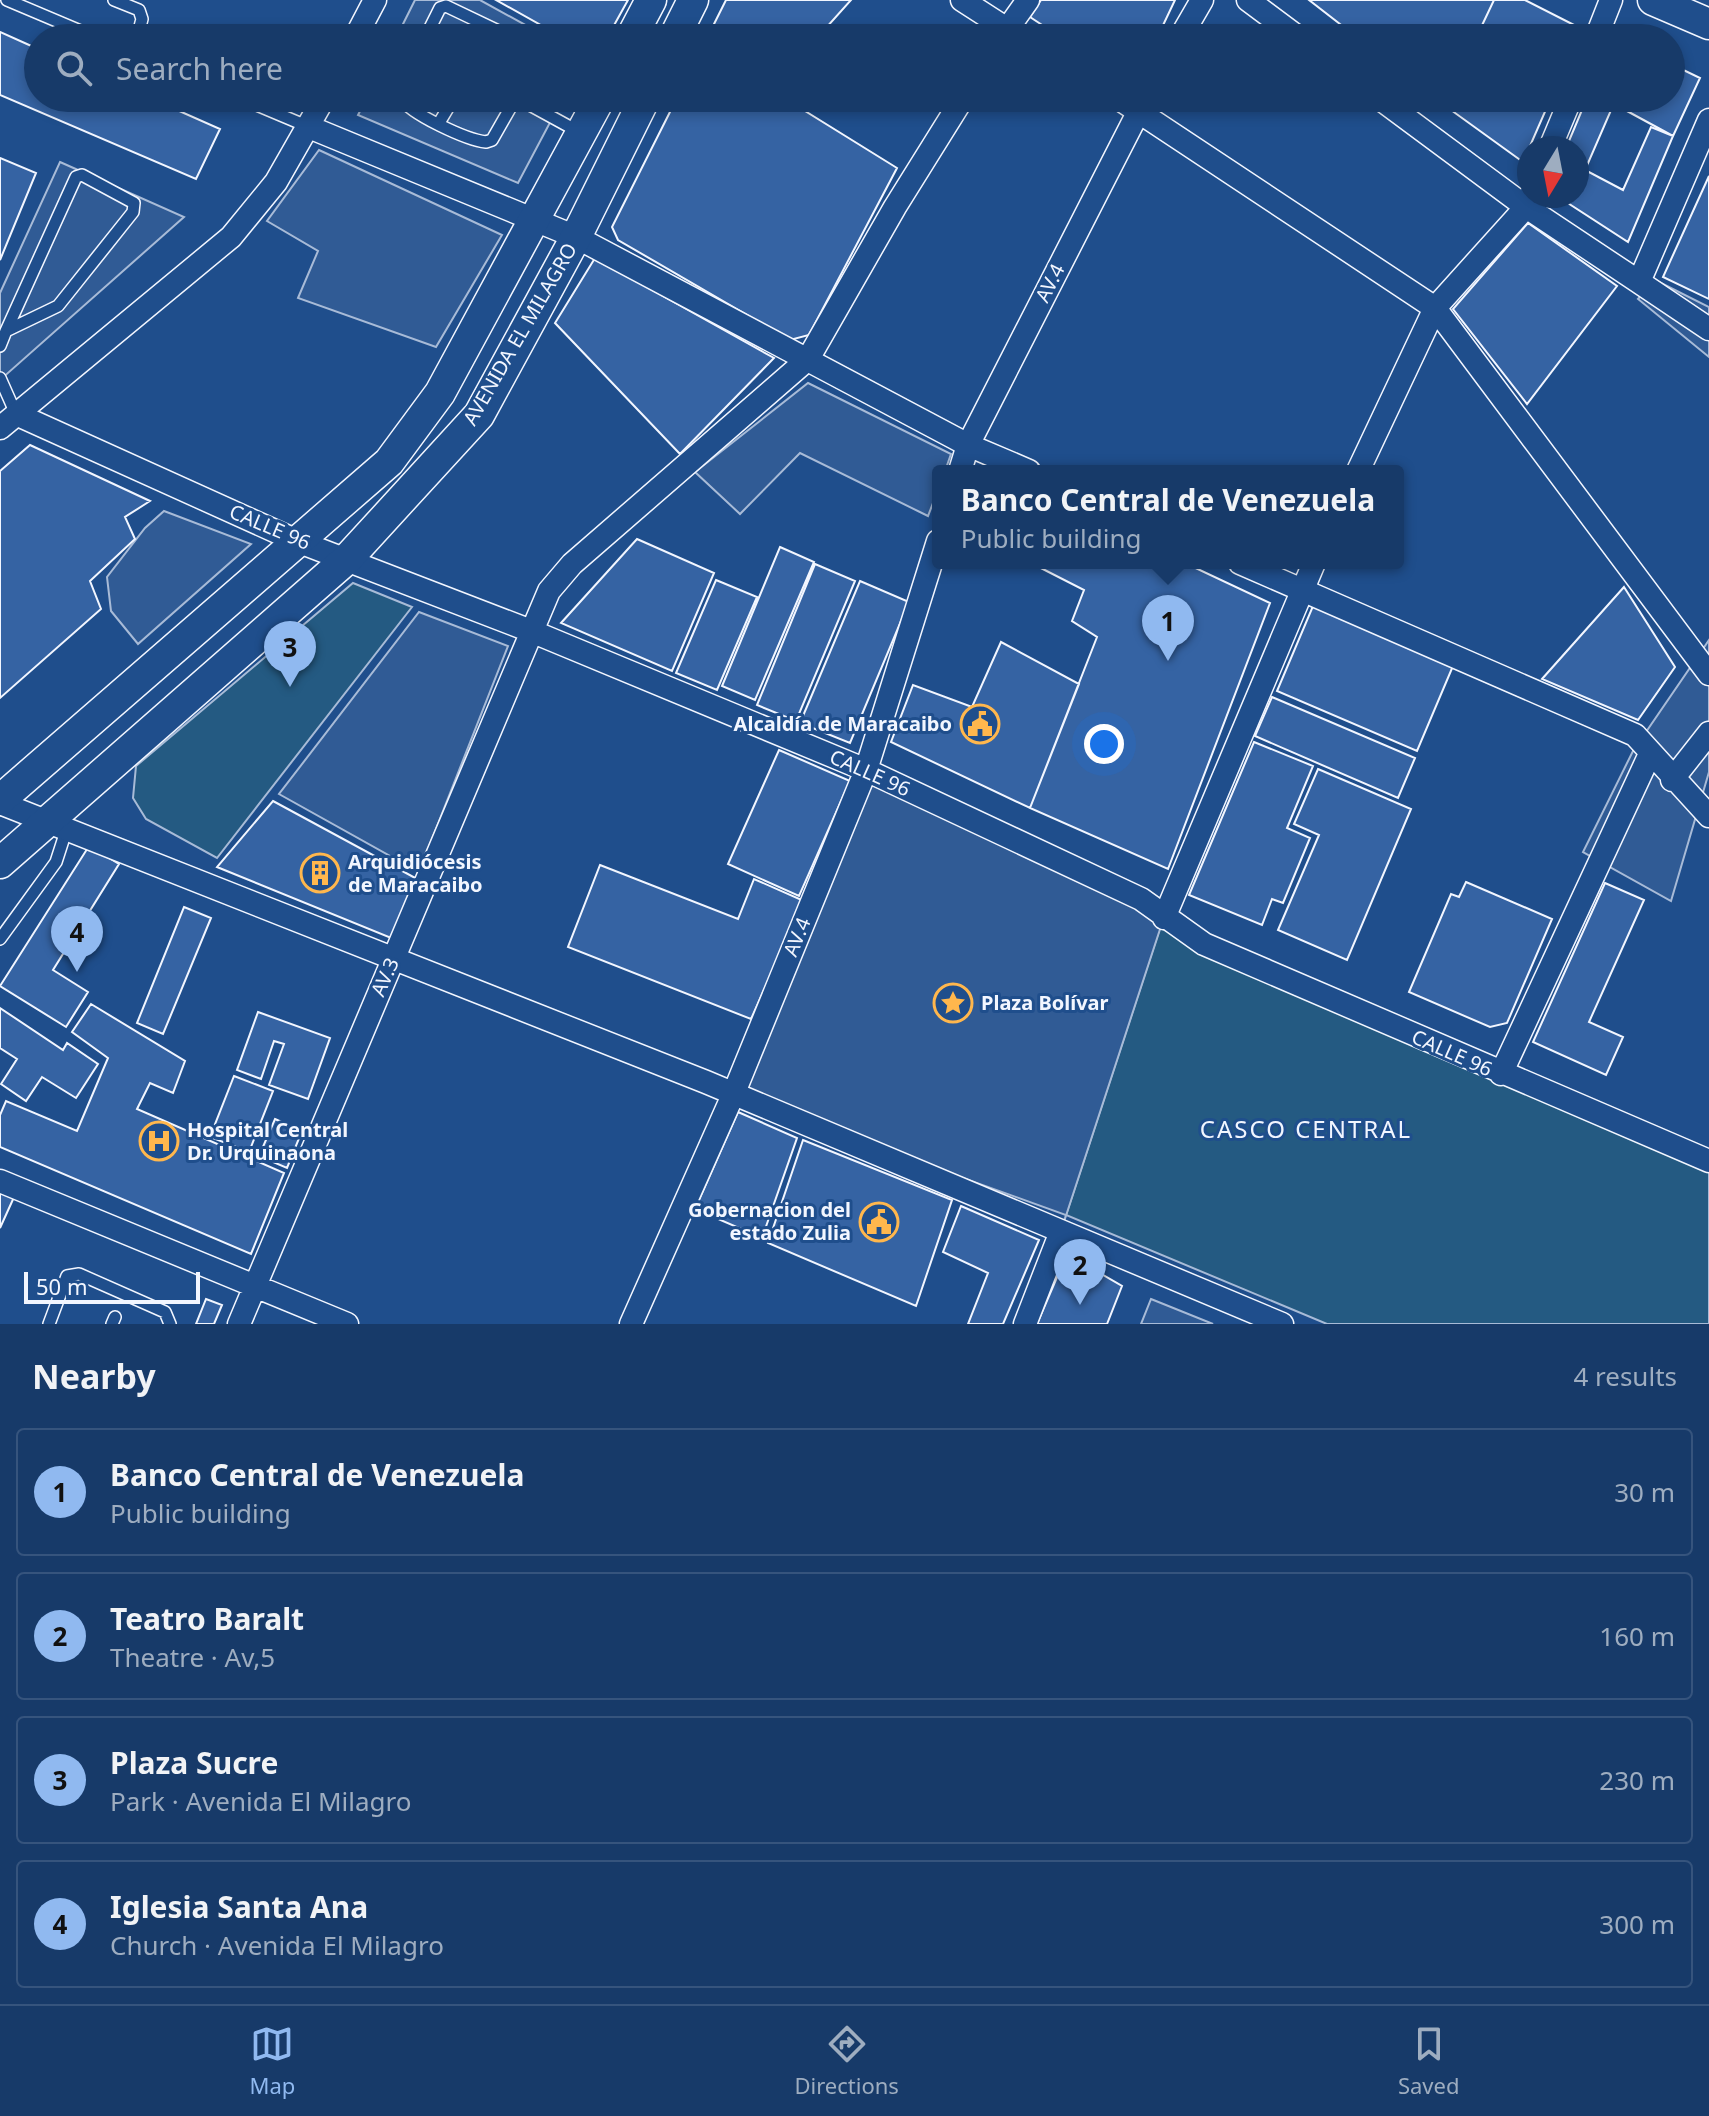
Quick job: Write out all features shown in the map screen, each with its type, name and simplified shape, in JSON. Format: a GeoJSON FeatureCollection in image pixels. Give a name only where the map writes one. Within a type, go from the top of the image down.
{"type":"FeatureCollection","features":[{"type":"Feature","properties":{"kind":"main road"},"geometry":{"type":"LineString","coordinates":[[638,24],[651,0]]}},
{"type":"Feature","properties":{"kind":"main road"},"geometry":{"type":"LineString","coordinates":[[681,24],[693,0]]}},
{"type":"Feature","properties":{"kind":"main road"},"geometry":{"type":"LineString","coordinates":[[1653,0],[1709,24]]}},
{"type":"Feature","properties":{"kind":"main road","name":"AVENIDA EL MILAGRO"},"geometry":{"type":"LineString","coordinates":[[0,802],[398,450],[440,393],[538,218],[593,112]]}},
{"type":"Feature","properties":{"kind":"main road","name":"AVENIDA EL MILAGRO"},"geometry":{"type":"LineString","coordinates":[[0,863],[59,824],[348,558],[479,415],[576,237],[638,112]]}},
{"type":"Feature","properties":{"kind":"street"},"geometry":{"type":"LineString","coordinates":[[362,24],[375,0]]}},
{"type":"Feature","properties":{"kind":"street"},"geometry":{"type":"LineString","coordinates":[[962,0],[994,24]]}},
{"type":"Feature","properties":{"kind":"street"},"geometry":{"type":"LineString","coordinates":[[1015,24],[1028,0]]}},
{"type":"Feature","properties":{"kind":"street"},"geometry":{"type":"LineString","coordinates":[[1188,24],[1202,0]]}},
{"type":"Feature","properties":{"kind":"street"},"geometry":{"type":"LineString","coordinates":[[1248,0],[1280,24]]}},
{"type":"Feature","properties":{"kind":"street"},"geometry":{"type":"LineString","coordinates":[[1602,24],[1611,0]]}},
{"type":"Feature","properties":{"kind":"street"},"geometry":{"type":"LineString","coordinates":[[8,421],[231,237],[276,182],[317,112]]}},
{"type":"Feature","properties":{"kind":"street","name":"AV.3"},"geometry":{"type":"LineString","coordinates":[[239,1324],[549,591],[572,564],[808,359],[895,207],[954,112]]}},
{"type":"Feature","properties":{"kind":"street","name":"AV.4"},"geometry":{"type":"LineString","coordinates":[[962,465],[968,445],[1138,112]]}},
{"type":"Feature","properties":{"kind":"street"},"geometry":{"type":"LineString","coordinates":[[1153,112],[1435,308],[1709,674]]}},
{"type":"Feature","properties":{"kind":"street"},"geometry":{"type":"LineString","coordinates":[[1399,112],[1517,193]]}},
{"type":"Feature","properties":{"kind":"street"},"geometry":{"type":"LineString","coordinates":[[1555,136],[1565,112]]}},
{"type":"Feature","properties":{"kind":"street"},"geometry":{"type":"LineString","coordinates":[[1639,282],[1709,120]]}},
{"type":"Feature","properties":{"kind":"street"},"geometry":{"type":"LineString","coordinates":[[309,127],[538,218],[968,445],[1015,465]]}},
{"type":"Feature","properties":{"kind":"street"},"geometry":{"type":"LineString","coordinates":[[1361,465],[1435,308],[1522,208]]}},
{"type":"Feature","properties":{"kind":"street"},"geometry":{"type":"LineString","coordinates":[[1538,208],[1709,329]]}},
{"type":"Feature","properties":{"kind":"street","name":"CALLE 96"},"geometry":{"type":"LineString","coordinates":[[8,421],[297,541],[348,558],[531,631],[866,770],[1141,899],[1204,944],[1709,1161]]}},
{"type":"Feature","properties":{"kind":"street","name":"AV.4"},"geometry":{"type":"LineString","coordinates":[[631,1324],[733,1095],[866,770],[932,560]]}},
{"type":"Feature","properties":{"kind":"street"},"geometry":{"type":"LineString","coordinates":[[1254,569],[1635,735],[1672,780],[1709,816]]}},
{"type":"Feature","properties":{"kind":"street"},"geometry":{"type":"LineString","coordinates":[[1164,918],[1311,569]]}},
{"type":"Feature","properties":{"kind":"street"},"geometry":{"type":"LineString","coordinates":[[1672,780],[1709,733]]}},
{"type":"Feature","properties":{"kind":"street"},"geometry":{"type":"LineString","coordinates":[[1501,1074],[1650,754]]}},
{"type":"Feature","properties":{"kind":"street"},"geometry":{"type":"LineString","coordinates":[[0,802],[733,1095],[1060,1234],[1282,1324]]}},
{"type":"Feature","properties":{"kind":"street"},"geometry":{"type":"LineString","coordinates":[[0,1181],[347,1324]]}},
{"type":"Feature","properties":{"kind":"street"},"geometry":{"type":"LineString","coordinates":[[1025,1324],[1060,1234]]}},
{"type":"Feature","properties":{"kind":"lane"},"geometry":{"type":"LineString","coordinates":[[7,0],[64,24]]}},
{"type":"Feature","properties":{"kind":"lane"},"geometry":{"type":"LineString","coordinates":[[114,0],[139,10],[141,24]]}},
{"type":"Feature","properties":{"kind":"lane"},"geometry":{"type":"LineString","coordinates":[[432,24],[440,8],[446,6],[476,24]]}},
{"type":"Feature","properties":{"kind":"lane"},"geometry":{"type":"LineString","coordinates":[[273,112],[309,127]]}},
{"type":"Feature","properties":{"kind":"lane"},"geometry":{"type":"LineString","coordinates":[[418,112],[478,141],[492,140],[508,112]]}},
{"type":"Feature","properties":{"kind":"lane"},"geometry":{"type":"LineString","coordinates":[[439,123],[446,112]]}},
{"type":"Feature","properties":{"kind":"lane"},"geometry":{"type":"LineString","coordinates":[[542,112],[582,133]]}},
{"type":"Feature","properties":{"kind":"lane"},"geometry":{"type":"LineString","coordinates":[[0,346],[6,331],[76,177],[82,175],[134,203],[133,212],[58,306],[6,331]]}},
{"type":"Feature","properties":{"kind":"lane"},"geometry":{"type":"LineString","coordinates":[[0,378],[8,421]]}},
{"type":"Feature","properties":{"kind":"lane"},"geometry":{"type":"LineString","coordinates":[[0,939],[56,862],[59,824]]}},
{"type":"Feature","properties":{"kind":"lane"},"geometry":{"type":"LineString","coordinates":[[49,1324],[67,1276],[79,1274],[165,1312],[170,1324]]}},
{"type":"Feature","properties":{"kind":"shaded area"},"geometry":{"type":"Polygon","coordinates":[[[415,0],[480,0],[524,24],[403,24],[415,0]]]}},
{"type":"Feature","properties":{"kind":"shaded area"},"geometry":{"type":"Polygon","coordinates":[[[360,112],[556,112],[518,183],[358,115],[360,112]]]}},
{"type":"Feature","properties":{"kind":"shaded area"},"geometry":{"type":"Polygon","coordinates":[[[319,150],[502,235],[436,347],[298,298],[318,251],[267,221],[319,150]]]}},
{"type":"Feature","properties":{"kind":"shaded area"},"geometry":{"type":"Polygon","coordinates":[[[60,162],[184,217],[0,380],[0,293],[60,162]]]}},
{"type":"Feature","properties":{"kind":"shaded area"},"geometry":{"type":"Polygon","coordinates":[[[1655,280],[1709,307],[1709,357],[1638,299],[1655,280]]]}},
{"type":"Feature","properties":{"kind":"shaded area"},"geometry":{"type":"Polygon","coordinates":[[[808,383],[951,454],[947,465],[932,465],[932,506],[928,516],[800,453],[740,514],[695,472],[808,383]]]}},
{"type":"Feature","properties":{"kind":"shaded area"},"geometry":{"type":"Polygon","coordinates":[[[164,511],[251,544],[138,644],[111,611],[107,577],[145,528],[164,511]]]}},
{"type":"Feature","properties":{"kind":"shaded area"},"geometry":{"type":"Polygon","coordinates":[[[353,583],[412,607],[217,858],[146,819],[133,798],[136,766],[353,583]]]}},
{"type":"Feature","properties":{"kind":"shaded area"},"geometry":{"type":"Polygon","coordinates":[[[419,612],[508,646],[419,872],[279,794],[419,612]]]}},
{"type":"Feature","properties":{"kind":"shaded area"},"geometry":{"type":"Polygon","coordinates":[[[1709,640],[1709,772],[1671,901],[1583,852],[1633,751],[1709,640]]]}},
{"type":"Feature","properties":{"kind":"shaded area","name":"Plaza Bolívar"},"geometry":{"type":"Polygon","coordinates":[[[866,770],[1166,911],[1060,1234],[1066,1215],[733,1095],[866,770]]]}},
{"type":"Feature","properties":{"kind":"shaded area"},"geometry":{"type":"Polygon","coordinates":[[[1160,928],[1709,1160],[1709,1324],[1327,1324],[1066,1215],[1160,928]]]}},
{"type":"Feature","properties":{"kind":"shaded area"},"geometry":{"type":"Polygon","coordinates":[[[1151,1299],[1213,1324],[1141,1324],[1151,1299]]]}},
{"type":"Feature","properties":{"kind":"building"},"geometry":{"type":"Polygon","coordinates":[[[496,0],[628,0],[615,24],[539,24],[496,0]]]}},
{"type":"Feature","properties":{"kind":"building"},"geometry":{"type":"Polygon","coordinates":[[[726,0],[851,0],[830,24],[714,24],[726,0]]]}},
{"type":"Feature","properties":{"kind":"building"},"geometry":{"type":"Polygon","coordinates":[[[1041,0],[1175,0],[1164,24],[1041,24],[1030,17],[1041,0]]]}},
{"type":"Feature","properties":{"kind":"building"},"geometry":{"type":"Polygon","coordinates":[[[1309,0],[1494,0],[1483,24],[1340,24],[1309,0]]]}},
{"type":"Feature","properties":{"kind":"building"},"geometry":{"type":"Polygon","coordinates":[[[1494,0],[1525,0],[1572,24],[1483,24],[1494,0]]]}},
{"type":"Feature","properties":{"kind":"building"},"geometry":{"type":"Polygon","coordinates":[[[0,32],[24,43],[24,105],[0,95],[0,32]]]}},
{"type":"Feature","properties":{"kind":"building"},"geometry":{"type":"Polygon","coordinates":[[[1685,71],[1700,78],[1685,110],[1685,71]]]}},
{"type":"Feature","properties":{"kind":"building"},"geometry":{"type":"Polygon","coordinates":[[[40,112],[182,112],[220,129],[196,179],[40,112]]]}},
{"type":"Feature","properties":{"kind":"building"},"geometry":{"type":"Polygon","coordinates":[[[670,112],[807,112],[897,168],[809,335],[790,340],[618,240],[612,227],[670,112]]]}},
{"type":"Feature","properties":{"kind":"building"},"geometry":{"type":"Polygon","coordinates":[[[1454,112],[1545,112],[1534,136],[1517,136],[1517,158],[1454,112]]]}},
{"type":"Feature","properties":{"kind":"building"},"geometry":{"type":"Polygon","coordinates":[[[1581,112],[1610,112],[1589,161],[1589,136],[1571,136],[1581,112]]]}},
{"type":"Feature","properties":{"kind":"building"},"geometry":{"type":"Polygon","coordinates":[[[1629,112],[1684,112],[1673,136],[1629,112]]]}},
{"type":"Feature","properties":{"kind":"building"},"geometry":{"type":"Polygon","coordinates":[[[1651,127],[1673,136],[1628,242],[1576,208],[1589,208],[1589,172],[1623,190],[1651,127]]]}},
{"type":"Feature","properties":{"kind":"building"},"geometry":{"type":"Polygon","coordinates":[[[0,158],[36,173],[0,260],[0,158]]]}},
{"type":"Feature","properties":{"kind":"building"},"geometry":{"type":"Polygon","coordinates":[[[1709,176],[1709,299],[1663,277],[1709,176]]]}},
{"type":"Feature","properties":{"kind":"building"},"geometry":{"type":"Polygon","coordinates":[[[1528,223],[1617,286],[1527,404],[1453,309],[1528,223]]]}},
{"type":"Feature","properties":{"kind":"building"},"geometry":{"type":"Polygon","coordinates":[[[595,258],[774,358],[680,454],[555,323],[595,258]]]}},
{"type":"Feature","properties":{"kind":"building"},"geometry":{"type":"Polygon","coordinates":[[[30,445],[150,501],[125,517],[135,539],[90,581],[101,609],[0,698],[0,471],[30,445]]]}},
{"type":"Feature","properties":{"kind":"building"},"geometry":{"type":"Polygon","coordinates":[[[637,539],[714,573],[672,671],[561,623],[637,539]]]}},
{"type":"Feature","properties":{"kind":"building"},"geometry":{"type":"Polygon","coordinates":[[[780,547],[814,562],[755,700],[722,686],[780,547]]]}},
{"type":"Feature","properties":{"kind":"building"},"geometry":{"type":"Polygon","coordinates":[[[815,564],[855,581],[796,721],[757,705],[815,564]]]}},
{"type":"Feature","properties":{"kind":"building"},"geometry":{"type":"Polygon","coordinates":[[[1043,569],[1198,569],[1270,603],[1168,869],[1030,808],[1097,637],[1072,621],[1084,590],[1043,569]]]}},
{"type":"Feature","properties":{"kind":"building"},"geometry":{"type":"Polygon","coordinates":[[[716,580],[757,597],[717,690],[676,673],[716,580]]]}},
{"type":"Feature","properties":{"kind":"building"},"geometry":{"type":"Polygon","coordinates":[[[860,581],[909,602],[850,743],[800,723],[860,581]]]}},
{"type":"Feature","properties":{"kind":"building"},"geometry":{"type":"Polygon","coordinates":[[[1624,587],[1675,667],[1638,720],[1542,679],[1624,587]]]}},
{"type":"Feature","properties":{"kind":"building"},"geometry":{"type":"Polygon","coordinates":[[[1313,606],[1453,666],[1417,751],[1277,691],[1313,606]]]}},
{"type":"Feature","properties":{"kind":"building","name":"Alcaldía de Maracaibo"},"geometry":{"type":"Polygon","coordinates":[[[1001,642],[1079,684],[1030,808],[891,742],[913,685],[972,707],[1001,642]]]}},
{"type":"Feature","properties":{"kind":"building"},"geometry":{"type":"Polygon","coordinates":[[[1272,697],[1415,758],[1398,798],[1255,736],[1272,697]]]}},
{"type":"Feature","properties":{"kind":"building"},"geometry":{"type":"Polygon","coordinates":[[[1254,742],[1313,766],[1287,828],[1310,838],[1283,903],[1272,899],[1262,925],[1189,895],[1254,742]]]}},
{"type":"Feature","properties":{"kind":"building"},"geometry":{"type":"Polygon","coordinates":[[[779,750],[850,781],[799,896],[728,864],[779,750]]]}},
{"type":"Feature","properties":{"kind":"building"},"geometry":{"type":"Polygon","coordinates":[[[1318,769],[1411,809],[1347,960],[1278,930],[1319,835],[1294,824],[1318,769]]]}},
{"type":"Feature","properties":{"kind":"building","name":"Arquidiócesis de Maracaibo"},"geometry":{"type":"Polygon","coordinates":[[[273,801],[419,880],[396,940],[217,867],[273,801]]]}},
{"type":"Feature","properties":{"kind":"building"},"geometry":{"type":"Polygon","coordinates":[[[89,846],[119,864],[53,970],[88,992],[66,1027],[0,986],[89,846]]]}},
{"type":"Feature","properties":{"kind":"building"},"geometry":{"type":"Polygon","coordinates":[[[600,865],[738,919],[754,879],[804,901],[751,1019],[568,947],[600,865]]]}},
{"type":"Feature","properties":{"kind":"building"},"geometry":{"type":"Polygon","coordinates":[[[1466,882],[1552,919],[1507,1023],[1490,1027],[1409,992],[1451,894],[1459,897],[1466,882]]]}},
{"type":"Feature","properties":{"kind":"building"},"geometry":{"type":"Polygon","coordinates":[[[1605,883],[1644,900],[1589,1022],[1623,1037],[1606,1075],[1533,1042],[1605,883]]]}},
{"type":"Feature","properties":{"kind":"building"},"geometry":{"type":"Polygon","coordinates":[[[184,907],[211,918],[163,1034],[137,1023],[184,907]]]}},
{"type":"Feature","properties":{"kind":"building"},"geometry":{"type":"Polygon","coordinates":[[[91,1004],[185,1061],[173,1093],[150,1083],[137,1109],[284,1173],[251,1254],[0,1147],[0,1115],[6,1101],[77,1131],[108,1058],[72,1032],[91,1004]]]}},
{"type":"Feature","properties":{"kind":"building"},"geometry":{"type":"Polygon","coordinates":[[[0,1008],[63,1050],[67,1043],[98,1064],[76,1098],[42,1077],[26,1101],[1,1084],[17,1059],[0,1048],[0,1008]]]}},
{"type":"Feature","properties":{"kind":"building"},"geometry":{"type":"Polygon","coordinates":[[[258,1012],[330,1038],[308,1099],[269,1085],[284,1044],[274,1041],[261,1079],[237,1070],[258,1012]]]}},
{"type":"Feature","properties":{"kind":"building"},"geometry":{"type":"Polygon","coordinates":[[[234,1076],[273,1091],[249,1152],[210,1137],[234,1076]]]}},
{"type":"Feature","properties":{"kind":"building"},"geometry":{"type":"Polygon","coordinates":[[[738,1112],[797,1138],[762,1238],[695,1209],[738,1112]]]}},
{"type":"Feature","properties":{"kind":"building"},"geometry":{"type":"Polygon","coordinates":[[[275,1119],[302,1131],[287,1168],[259,1156],[275,1119]]]}},
{"type":"Feature","properties":{"kind":"building"},"geometry":{"type":"Polygon","coordinates":[[[803,1140],[952,1200],[916,1306],[768,1243],[803,1140]]]}},
{"type":"Feature","properties":{"kind":"building"},"geometry":{"type":"Polygon","coordinates":[[[0,1189],[15,1195],[0,1228],[0,1189]]]}},
{"type":"Feature","properties":{"kind":"building"},"geometry":{"type":"Polygon","coordinates":[[[961,1206],[1039,1240],[1003,1324],[968,1324],[988,1273],[943,1252],[961,1206]]]}},
{"type":"Feature","properties":{"kind":"building"},"geometry":{"type":"Polygon","coordinates":[[[1067,1254],[1122,1286],[1107,1324],[1037,1324],[1067,1254]]]}},
{"type":"Feature","properties":{"kind":"building"},"geometry":{"type":"Polygon","coordinates":[[[206,1299],[222,1305],[214,1324],[196,1324],[206,1299]]]}},
{"type":"Feature","properties":{"kind":"place","name":"Banco Central de Venezuela"},"geometry":{"type":"Point","coordinates":[1168,661]}},
{"type":"Feature","properties":{"kind":"place","name":"Plaza Sucre"},"geometry":{"type":"Point","coordinates":[290,687]}},
{"type":"Feature","properties":{"kind":"place","name":"Alcaldía de Maracaibo"},"geometry":{"type":"Point","coordinates":[980,724]}},
{"type":"Feature","properties":{"kind":"place","name":"Arquidiócesis de Maracaibo"},"geometry":{"type":"Point","coordinates":[320,873]}},
{"type":"Feature","properties":{"kind":"place","name":"Iglesia Santa Ana"},"geometry":{"type":"Point","coordinates":[77,972]}},
{"type":"Feature","properties":{"kind":"place","name":"Plaza Bolívar"},"geometry":{"type":"Point","coordinates":[953,1003]}},
{"type":"Feature","properties":{"kind":"place","name":"Hospital Central Dr. Urquinaona"},"geometry":{"type":"Point","coordinates":[159,1141]}},
{"type":"Feature","properties":{"kind":"place","name":"Gobernacion del estado Zulia"},"geometry":{"type":"Point","coordinates":[879,1222]}},
{"type":"Feature","properties":{"kind":"place","name":"Teatro Baralt"},"geometry":{"type":"Point","coordinates":[1080,1305]}},
{"type":"Feature","properties":{"kind":"district","name":"CASCO CENTRAL"},"geometry":{"type":"Point","coordinates":[1306,1130]}}]}
